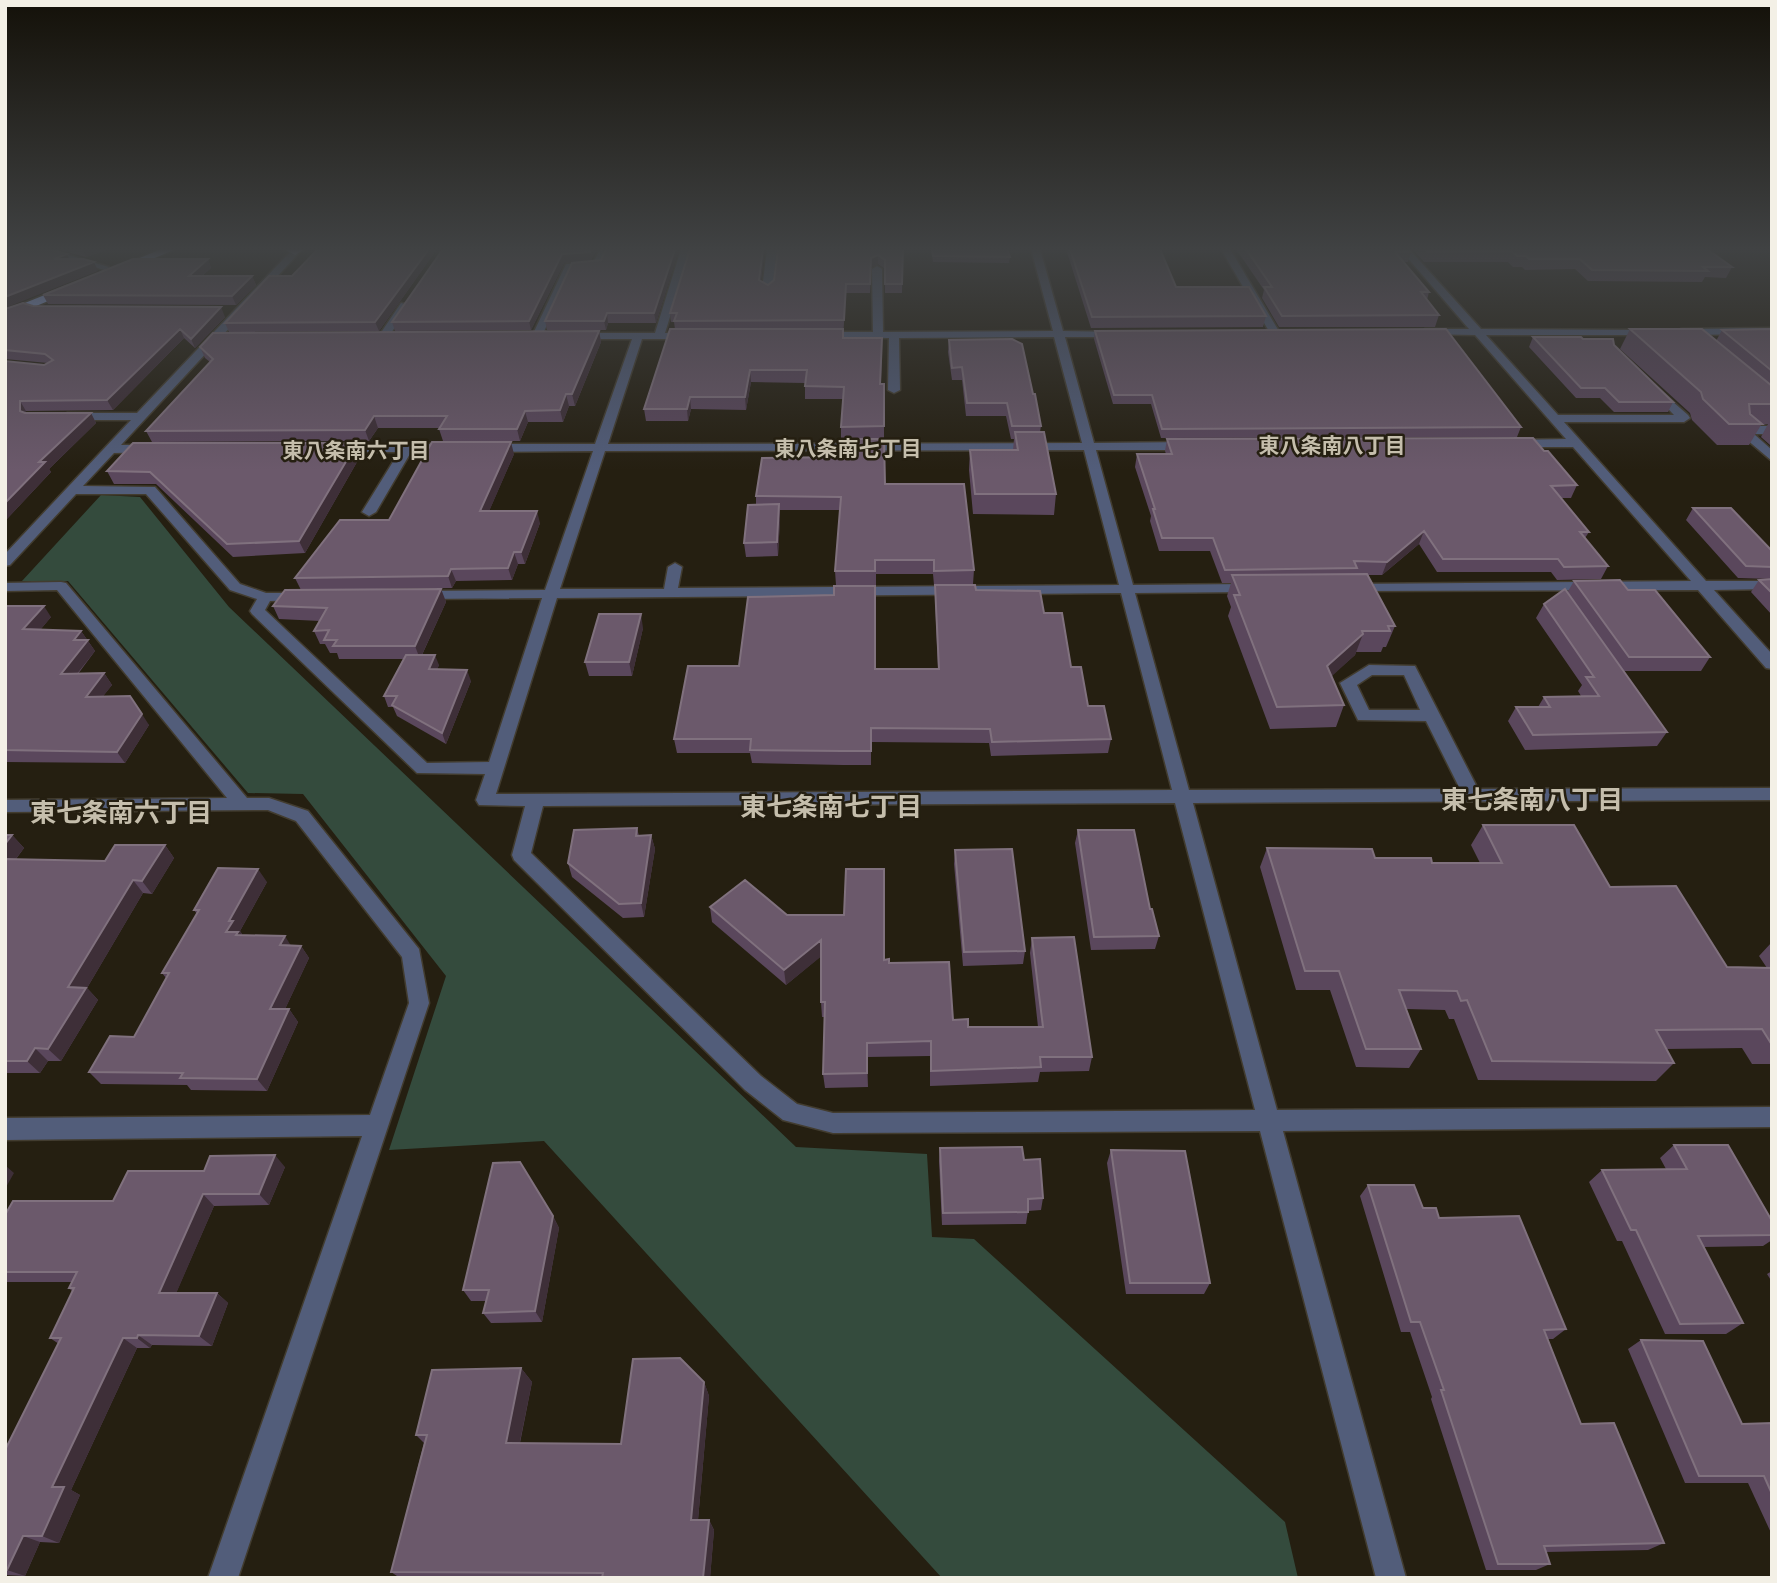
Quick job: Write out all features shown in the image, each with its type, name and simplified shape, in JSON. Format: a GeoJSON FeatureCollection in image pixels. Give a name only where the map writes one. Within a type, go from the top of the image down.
{"type":"FeatureCollection","features":[{"type":"Feature","properties":{"kind":"street"},"geometry":{"type":"LineString","coordinates":[[5,562],[141,417],[221,338],[232,323]]}},
{"type":"Feature","properties":{"kind":"street"},"geometry":{"type":"LineString","coordinates":[[383,337],[393,323]]}},
{"type":"Feature","properties":{"kind":"street"},"geometry":{"type":"LineString","coordinates":[[537,336],[543,323]]}},
{"type":"Feature","properties":{"kind":"street"},"geometry":{"type":"LineString","coordinates":[[659,336],[663,323]]}},
{"type":"Feature","properties":{"kind":"street"},"geometry":{"type":"LineString","coordinates":[[878,323],[878,335]]}},
{"type":"Feature","properties":{"kind":"street"},"geometry":{"type":"LineString","coordinates":[[1055,323],[1391,1578]]}},
{"type":"Feature","properties":{"kind":"street"},"geometry":{"type":"LineString","coordinates":[[1269,323],[1275,333]]}},
{"type":"Feature","properties":{"kind":"street"},"geometry":{"type":"LineString","coordinates":[[1469,323],[1772,664]]}},
{"type":"Feature","properties":{"kind":"street"},"geometry":{"type":"LineString","coordinates":[[1410,332],[1772,331]]}},
{"type":"Feature","properties":{"kind":"street"},"geometry":{"type":"LineString","coordinates":[[1682,332],[1692,341]]}},
{"type":"Feature","properties":{"kind":"street"},"geometry":{"type":"LineString","coordinates":[[1262,333],[1289,333]]}},
{"type":"Feature","properties":{"kind":"street"},"geometry":{"type":"LineString","coordinates":[[810,335],[1126,334]]}},
{"type":"Feature","properties":{"kind":"street"},"geometry":{"type":"LineString","coordinates":[[894,335],[894,390]]}},
{"type":"Feature","properties":{"kind":"street"},"geometry":{"type":"LineString","coordinates":[[523,336],[549,336]]}},
{"type":"Feature","properties":{"kind":"street"},"geometry":{"type":"LineString","coordinates":[[562,336],[700,336]]}},
{"type":"Feature","properties":{"kind":"street"},"geometry":{"type":"LineString","coordinates":[[638,336],[493,768],[485,800],[1772,794]]}},
{"type":"Feature","properties":{"kind":"street"},"geometry":{"type":"LineString","coordinates":[[370,337],[397,337]]}},
{"type":"Feature","properties":{"kind":"street"},"geometry":{"type":"LineString","coordinates":[[1552,419],[1684,418],[1645,380]]}},
{"type":"Feature","properties":{"kind":"street"},"geometry":{"type":"LineString","coordinates":[[60,416],[141,417]]}},
{"type":"Feature","properties":{"kind":"street"},"geometry":{"type":"LineString","coordinates":[[1772,430],[1743,430],[1772,457]]}},
{"type":"Feature","properties":{"kind":"street"},"geometry":{"type":"LineString","coordinates":[[1505,444],[1574,443]]}},
{"type":"Feature","properties":{"kind":"street"},"geometry":{"type":"LineString","coordinates":[[477,448],[1201,446]]}},
{"type":"Feature","properties":{"kind":"street"},"geometry":{"type":"LineString","coordinates":[[327,448],[463,448]]}},
{"type":"Feature","properties":{"kind":"street"},"geometry":{"type":"LineString","coordinates":[[369,512],[407,448]]}},
{"type":"Feature","properties":{"kind":"street"},"geometry":{"type":"LineString","coordinates":[[112,449],[165,449]]}},
{"type":"Feature","properties":{"kind":"street"},"geometry":{"type":"LineString","coordinates":[[72,490],[150,490],[235,587],[265,597],[320,596]]}},
{"type":"Feature","properties":{"kind":"street"},"geometry":{"type":"LineString","coordinates":[[670,593],[675,567]]}},
{"type":"Feature","properties":{"kind":"street"},"geometry":{"type":"LineString","coordinates":[[1333,588],[1772,585]]}},
{"type":"Feature","properties":{"kind":"street"},"geometry":{"type":"LineString","coordinates":[[5,587],[61,586],[242,804]]}},
{"type":"Feature","properties":{"kind":"street"},"geometry":{"type":"LineString","coordinates":[[401,596],[1265,588]]}},
{"type":"Feature","properties":{"kind":"street"},"geometry":{"type":"LineString","coordinates":[[265,597],[257,611],[423,769],[493,768]]}},
{"type":"Feature","properties":{"kind":"street"},"geometry":{"type":"LineString","coordinates":[[1431,715],[1364,716],[1348,683],[1369,670],[1409,670],[1472,795]]}},
{"type":"Feature","properties":{"kind":"street"},"geometry":{"type":"LineString","coordinates":[[535,801],[521,855],[753,1083],[791,1113],[833,1123],[1772,1118]]}},
{"type":"Feature","properties":{"kind":"street"},"geometry":{"type":"LineString","coordinates":[[5,806],[269,804],[302,816],[412,956],[419,1003],[223,1578]]}},
{"type":"Feature","properties":{"kind":"street"},"geometry":{"type":"LineString","coordinates":[[5,1129],[377,1125]]}},
{"type":"Feature","properties":{"kind":"green space"},"geometry":{"type":"Polygon","coordinates":[[[101,495],[140,497],[229,607],[796,1147],[927,1154],[932,1237],[974,1239],[1285,1522],[1298,1578],[942,1578],[544,1141],[389,1150],[446,976],[303,794],[248,793],[68,581],[22,581],[101,495]]]}},
{"type":"Feature","properties":{"kind":"building"},"geometry":{"type":"Polygon","coordinates":[[[5,323],[206,323],[191,339],[180,329],[107,400],[20,401],[20,411],[25,413],[91,413],[39,462],[45,462],[5,503],[5,361],[44,365],[53,360],[45,354],[5,350],[5,323]]]}},
{"type":"Feature","properties":{"kind":"building"},"geometry":{"type":"Polygon","coordinates":[[[670,329],[843,329],[843,338],[882,338],[880,384],[884,384],[884,426],[841,427],[844,387],[805,386],[807,370],[750,370],[745,397],[690,397],[687,409],[644,409],[670,329]]]}},
{"type":"Feature","properties":{"kind":"building"},"geometry":{"type":"Polygon","coordinates":[[[1446,329],[1521,427],[1162,429],[1152,395],[1114,395],[1095,331],[1446,329]]]}},
{"type":"Feature","properties":{"kind":"building"},"geometry":{"type":"Polygon","coordinates":[[[1630,329],[1702,329],[1772,386],[1772,404],[1749,404],[1750,414],[1762,424],[1729,424],[1703,399],[1701,392],[1630,329]]]}},
{"type":"Feature","properties":{"kind":"building"},"geometry":{"type":"Polygon","coordinates":[[[1772,329],[1772,371],[1722,330],[1772,329]]]}},
{"type":"Feature","properties":{"kind":"building"},"geometry":{"type":"Polygon","coordinates":[[[599,331],[572,394],[566,394],[560,410],[525,411],[517,429],[439,429],[447,416],[374,416],[365,430],[146,431],[213,359],[200,347],[213,333],[599,331]]]}},
{"type":"Feature","properties":{"kind":"building"},"geometry":{"type":"Polygon","coordinates":[[[1533,337],[1613,339],[1614,345],[1673,402],[1619,402],[1605,388],[1581,388],[1533,337]]]}},
{"type":"Feature","properties":{"kind":"building"},"geometry":{"type":"Polygon","coordinates":[[[1012,339],[1022,344],[1041,426],[1012,426],[1007,403],[967,403],[962,367],[952,368],[949,340],[1012,339]]]}},
{"type":"Feature","properties":{"kind":"building"},"geometry":{"type":"Polygon","coordinates":[[[1015,432],[1044,432],[1056,494],[975,494],[970,450],[1018,450],[1015,432]]]}},
{"type":"Feature","properties":{"kind":"building"},"geometry":{"type":"Polygon","coordinates":[[[1533,438],[1577,485],[1551,486],[1589,532],[1580,532],[1608,566],[1564,567],[1558,559],[1443,559],[1424,531],[1387,562],[1354,561],[1357,568],[1225,570],[1213,538],[1162,538],[1137,454],[1172,454],[1167,439],[1533,438]]]}},
{"type":"Feature","properties":{"kind":"building"},"geometry":{"type":"Polygon","coordinates":[[[839,439],[884,439],[885,484],[964,484],[974,570],[934,571],[934,560],[875,560],[875,571],[835,571],[841,497],[756,496],[762,458],[838,457],[839,439]]]}},
{"type":"Feature","properties":{"kind":"building"},"geometry":{"type":"Polygon","coordinates":[[[432,442],[511,442],[480,511],[537,511],[521,552],[514,552],[508,568],[451,569],[448,576],[295,578],[340,520],[389,520],[432,442]]]}},
{"type":"Feature","properties":{"kind":"building"},"geometry":{"type":"Polygon","coordinates":[[[133,443],[357,443],[299,541],[227,544],[150,472],[107,471],[133,443]]]}},
{"type":"Feature","properties":{"kind":"building"},"geometry":{"type":"Polygon","coordinates":[[[779,504],[777,542],[744,543],[748,505],[779,504]]]}},
{"type":"Feature","properties":{"kind":"building"},"geometry":{"type":"Polygon","coordinates":[[[1693,508],[1731,508],[1772,551],[1772,567],[1746,566],[1693,508]]]}},
{"type":"Feature","properties":{"kind":"building"},"geometry":{"type":"Polygon","coordinates":[[[1367,574],[1395,626],[1388,626],[1390,631],[1362,631],[1363,634],[1327,666],[1344,705],[1277,707],[1234,595],[1240,595],[1232,575],[1367,574]]]}},
{"type":"Feature","properties":{"kind":"building"},"geometry":{"type":"Polygon","coordinates":[[[1772,579],[1772,593],[1759,580],[1772,579]]]}},
{"type":"Feature","properties":{"kind":"building"},"geometry":{"type":"Polygon","coordinates":[[[1620,580],[1628,590],[1655,590],[1710,657],[1629,657],[1574,581],[1620,580]]]}},
{"type":"Feature","properties":{"kind":"building"},"geometry":{"type":"Polygon","coordinates":[[[935,585],[975,585],[976,590],[1040,591],[1044,613],[1062,613],[1071,667],[1081,667],[1088,706],[1104,706],[1111,739],[992,742],[990,729],[871,728],[871,751],[842,751],[750,750],[751,739],[674,739],[688,666],[739,666],[748,597],[834,595],[834,586],[875,586],[875,669],[939,669],[935,585]]]}},
{"type":"Feature","properties":{"kind":"building"},"geometry":{"type":"Polygon","coordinates":[[[441,589],[415,646],[333,646],[337,640],[324,640],[329,630],[314,631],[327,608],[273,606],[285,590],[441,589]]]}},
{"type":"Feature","properties":{"kind":"building"},"geometry":{"type":"Polygon","coordinates":[[[1565,589],[1667,732],[1533,735],[1516,707],[1550,707],[1544,697],[1599,696],[1586,677],[1594,677],[1544,604],[1565,589]]]}},
{"type":"Feature","properties":{"kind":"building"},"geometry":{"type":"Polygon","coordinates":[[[5,606],[44,606],[23,629],[81,631],[74,640],[88,640],[61,674],[104,673],[86,697],[130,696],[142,714],[117,752],[5,750],[5,606]]]}},
{"type":"Feature","properties":{"kind":"building"},"geometry":{"type":"Polygon","coordinates":[[[599,614],[641,614],[629,662],[585,662],[599,614]]]}},
{"type":"Feature","properties":{"kind":"building"},"geometry":{"type":"Polygon","coordinates":[[[406,655],[435,655],[429,669],[467,670],[442,733],[392,705],[397,696],[384,696],[406,655]]]}},
{"type":"Feature","properties":{"kind":"building"},"geometry":{"type":"Polygon","coordinates":[[[1483,825],[1574,825],[1610,887],[1676,886],[1727,967],[1772,968],[1772,1045],[1762,1029],[1656,1030],[1674,1063],[1492,1061],[1467,1000],[1461,1001],[1457,991],[1399,990],[1421,1049],[1366,1049],[1339,971],[1305,971],[1267,848],[1372,849],[1375,858],[1431,858],[1432,863],[1502,863],[1483,825]]]}},
{"type":"Feature","properties":{"kind":"building"},"geometry":{"type":"Polygon","coordinates":[[[637,828],[636,836],[651,835],[641,903],[619,904],[568,863],[574,830],[637,828]]]}},
{"type":"Feature","properties":{"kind":"building"},"geometry":{"type":"Polygon","coordinates":[[[1078,830],[1134,830],[1150,909],[1159,936],[1094,937],[1078,830]]]}},
{"type":"Feature","properties":{"kind":"building"},"geometry":{"type":"Polygon","coordinates":[[[5,835],[12,835],[5,844],[5,835]]]}},
{"type":"Feature","properties":{"kind":"building"},"geometry":{"type":"Polygon","coordinates":[[[115,845],[165,845],[142,881],[133,880],[68,987],[86,988],[48,1049],[35,1048],[27,1061],[5,1061],[5,859],[105,861],[115,845]]]}},
{"type":"Feature","properties":{"kind":"building"},"geometry":{"type":"Polygon","coordinates":[[[1012,849],[1025,951],[964,952],[955,850],[1012,849]]]}},
{"type":"Feature","properties":{"kind":"building"},"geometry":{"type":"Polygon","coordinates":[[[218,868],[258,869],[229,921],[233,921],[226,932],[238,932],[236,935],[285,936],[280,945],[301,946],[270,1009],[289,1009],[257,1079],[180,1078],[183,1073],[89,1072],[110,1036],[134,1037],[169,973],[162,973],[199,910],[194,910],[218,868]]]}},
{"type":"Feature","properties":{"kind":"building"},"geometry":{"type":"Polygon","coordinates":[[[846,869],[884,869],[884,960],[889,959],[889,963],[949,962],[953,1020],[968,1019],[968,1027],[1043,1027],[1032,938],[1074,937],[1092,1057],[1040,1057],[1041,1067],[931,1071],[931,1041],[867,1043],[867,1073],[823,1074],[825,1002],[821,1002],[821,940],[784,970],[710,907],[745,880],[787,915],[844,915],[846,869]]]}},
{"type":"Feature","properties":{"kind":"building"},"geometry":{"type":"Polygon","coordinates":[[[1674,1145],[1728,1145],[1772,1221],[1772,1235],[1698,1236],[1743,1323],[1680,1324],[1636,1230],[1631,1230],[1602,1170],[1687,1169],[1674,1145]]]}},
{"type":"Feature","properties":{"kind":"building"},"geometry":{"type":"Polygon","coordinates":[[[1022,1147],[1024,1160],[1040,1159],[1043,1198],[1028,1199],[1028,1212],[943,1213],[940,1148],[1022,1147]]]}},
{"type":"Feature","properties":{"kind":"building"},"geometry":{"type":"Polygon","coordinates":[[[1111,1150],[1185,1151],[1210,1283],[1130,1283],[1111,1150]]]}},
{"type":"Feature","properties":{"kind":"building"},"geometry":{"type":"Polygon","coordinates":[[[275,1155],[259,1194],[203,1194],[159,1293],[217,1293],[199,1336],[138,1335],[137,1338],[123,1338],[52,1487],[64,1487],[42,1536],[23,1536],[5,1570],[5,1450],[61,1338],[50,1338],[74,1288],[69,1288],[77,1272],[5,1272],[5,1215],[13,1201],[113,1201],[128,1171],[204,1171],[210,1156],[275,1155]]]}},
{"type":"Feature","properties":{"kind":"building"},"geometry":{"type":"Polygon","coordinates":[[[520,1162],[553,1216],[535,1311],[483,1313],[489,1290],[463,1290],[493,1163],[520,1162]]]}},
{"type":"Feature","properties":{"kind":"building"},"geometry":{"type":"Polygon","coordinates":[[[1368,1185],[1414,1185],[1423,1208],[1436,1208],[1439,1218],[1519,1216],[1566,1329],[1544,1330],[1581,1424],[1614,1423],[1664,1543],[1544,1546],[1550,1564],[1498,1564],[1441,1390],[1444,1390],[1420,1322],[1411,1322],[1368,1185]]]}},
{"type":"Feature","properties":{"kind":"building"},"geometry":{"type":"Polygon","coordinates":[[[1641,1340],[1703,1341],[1742,1424],[1772,1423],[1772,1494],[1764,1476],[1699,1476],[1641,1340]]]}},
{"type":"Feature","properties":{"kind":"building"},"geometry":{"type":"Polygon","coordinates":[[[680,1358],[704,1382],[691,1520],[709,1520],[703,1578],[602,1578],[603,1573],[391,1572],[427,1435],[416,1435],[432,1370],[521,1368],[506,1443],[621,1444],[633,1359],[680,1358]]]}},
{"type":"Feature","properties":{"kind":"district","name":"東八条南八丁目"},"geometry":{"type":"Point","coordinates":[1332,445]}},
{"type":"Feature","properties":{"kind":"district","name":"東八条南七丁目"},"geometry":{"type":"Point","coordinates":[848,448]}},
{"type":"Feature","properties":{"kind":"district","name":"東八条南六丁目"},"geometry":{"type":"Point","coordinates":[356,450]}},
{"type":"Feature","properties":{"kind":"district","name":"東七条南八丁目"},"geometry":{"type":"Point","coordinates":[1532,800]}},
{"type":"Feature","properties":{"kind":"district","name":"東七条南七丁目"},"geometry":{"type":"Point","coordinates":[831,807]}},
{"type":"Feature","properties":{"kind":"district","name":"東七条南六丁目"},"geometry":{"type":"Point","coordinates":[121,813]}}]}
